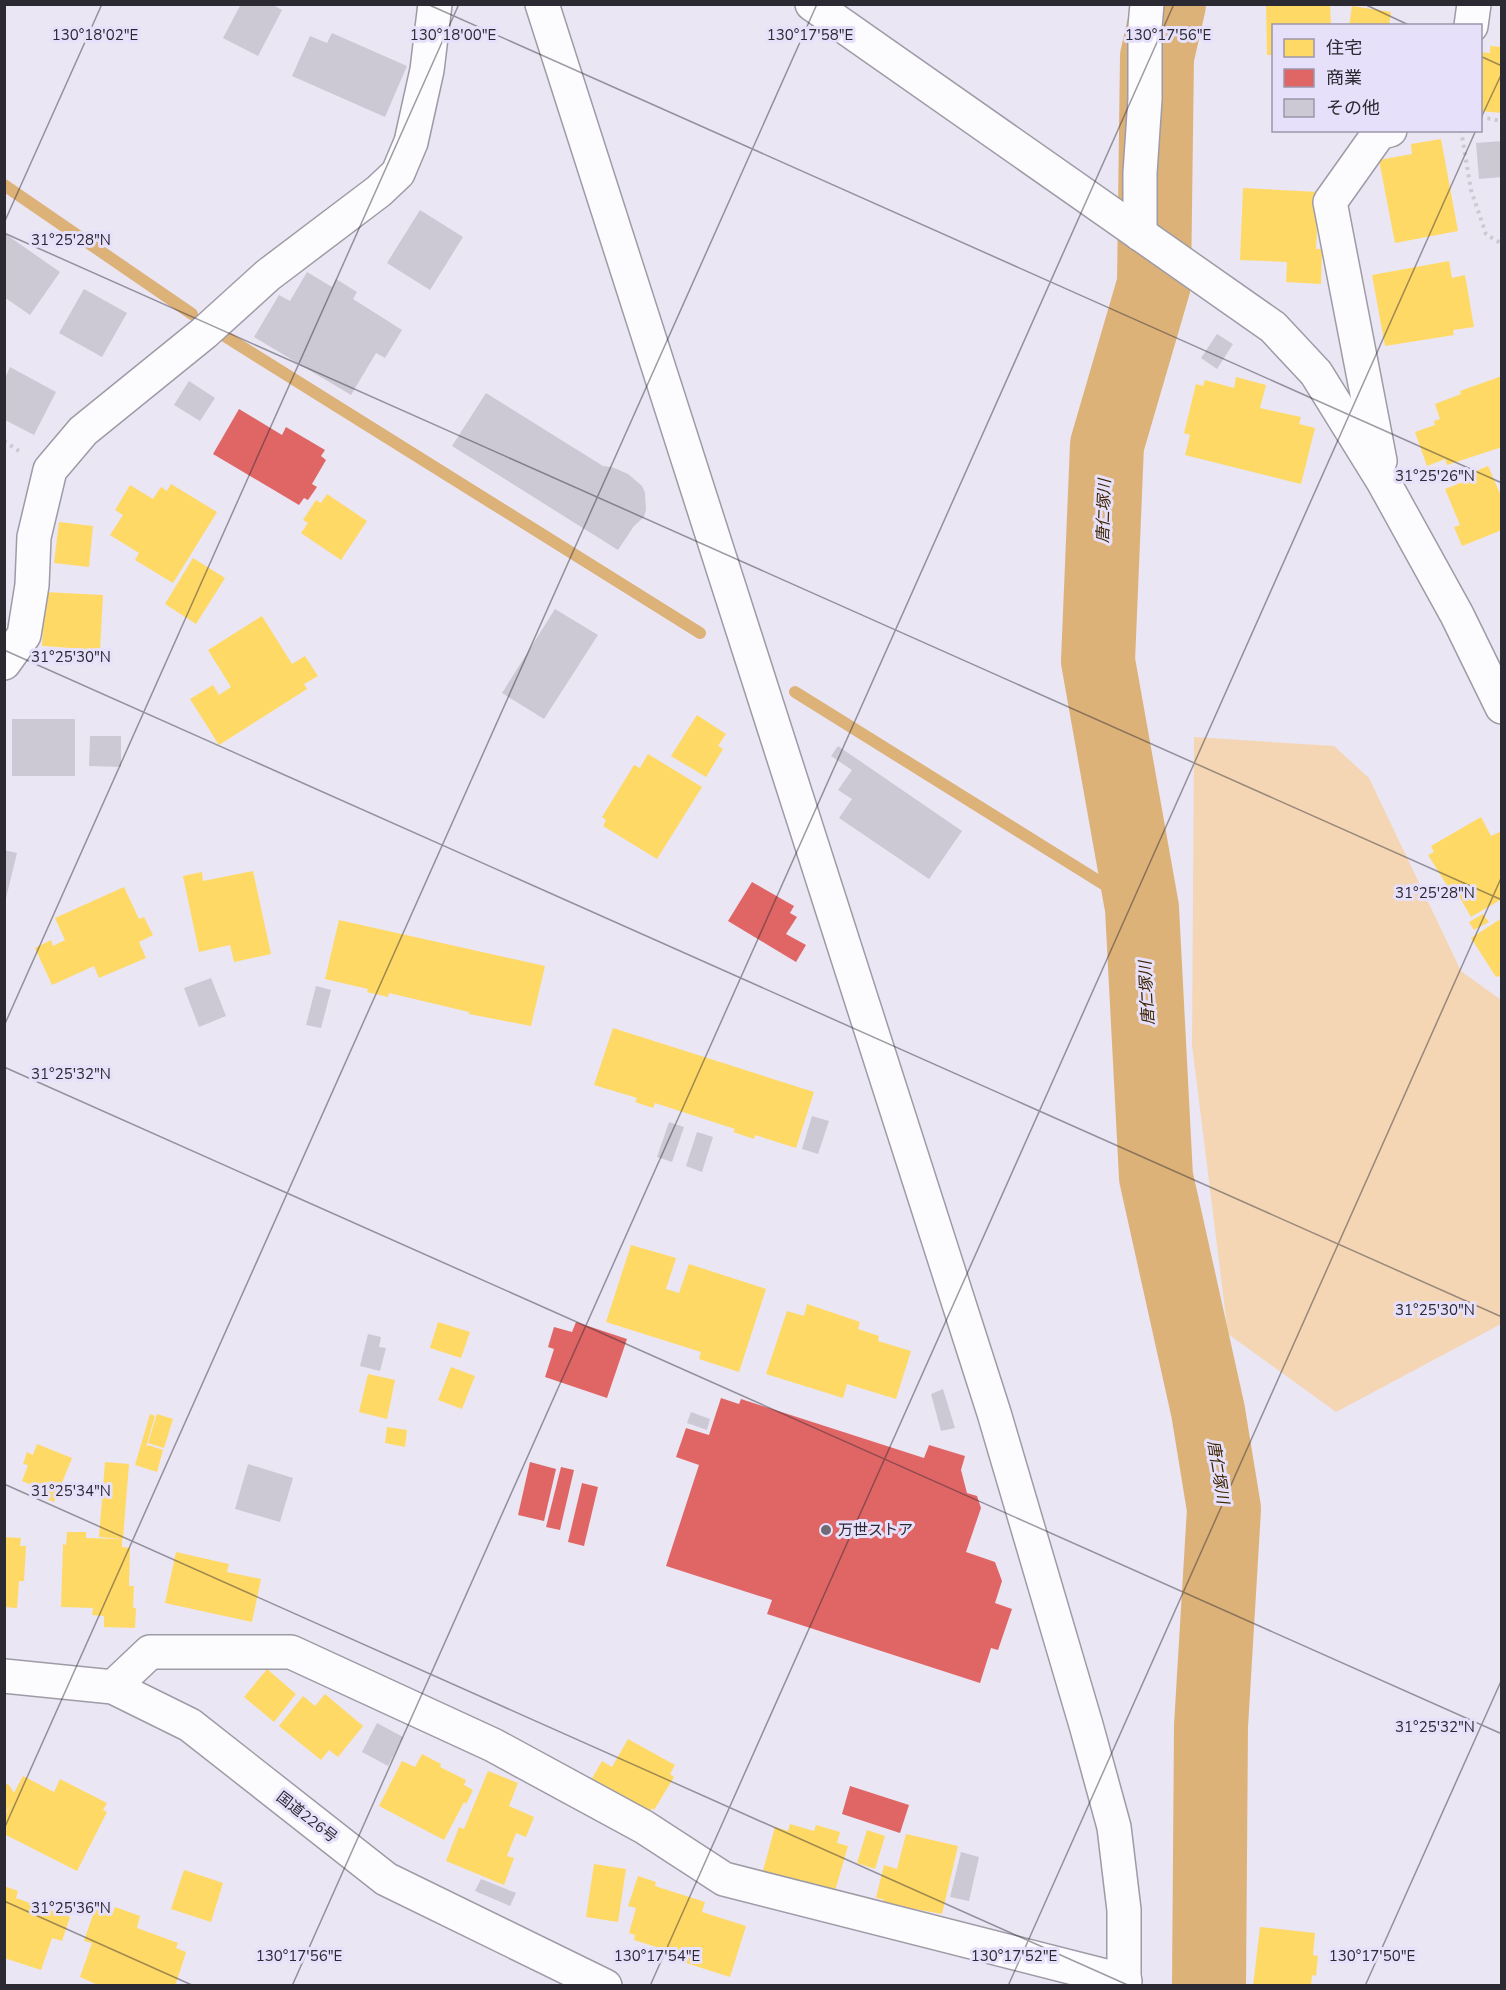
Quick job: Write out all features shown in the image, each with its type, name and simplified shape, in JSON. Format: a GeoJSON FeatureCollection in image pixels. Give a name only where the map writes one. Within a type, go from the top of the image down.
{"type":"FeatureCollection","features":[{"type":"Feature","properties":{"kind":"main road"},"geometry":{"type":"LineString","coordinates":[[4,663],[24,635],[32,585],[34,537],[51,470],[83,431],[204,333],[268,275],[380,191],[398,173],[411,142],[425,80],[435,4]]}},
{"type":"Feature","properties":{"kind":"main road"},"geometry":{"type":"LineString","coordinates":[[113,1687],[150,1652],[291,1652],[493,1745],[644,1827],[724,1880],[1124,1983],[1124,1910],[1114,1827],[1069,1669],[990,1402],[542,4]]}},
{"type":"Feature","properties":{"kind":"main road"},"geometry":{"type":"LineString","coordinates":[[812,4],[1273,327],[1316,373],[1383,481],[1458,615],[1502,707]]}},
{"type":"Feature","properties":{"kind":"main road"},"geometry":{"type":"LineString","coordinates":[[1140,234],[1140,173],[1145,99],[1147,4]]}},
{"type":"Feature","properties":{"kind":"main road"},"geometry":{"type":"LineString","coordinates":[[1471,24],[1474,4]]}},
{"type":"Feature","properties":{"kind":"main road"},"geometry":{"type":"LineString","coordinates":[[1383,132],[1379,133],[1330,202],[1383,481]]}},
{"type":"Feature","properties":{"kind":"main road","name":"国道226号"},"geometry":{"type":"LineString","coordinates":[[4,1676],[113,1687],[190,1725],[386,1879],[605,1986]]}},
{"type":"Feature","properties":{"kind":"path"},"geometry":{"type":"LineString","coordinates":[[1482,117],[1502,121]]}},
{"type":"Feature","properties":{"kind":"path"},"geometry":{"type":"LineString","coordinates":[[1461,132],[1471,190],[1486,234],[1502,243]]}},
{"type":"Feature","properties":{"kind":"shaded area"},"geometry":{"type":"Polygon","coordinates":[[[1194,737],[1334,746],[1369,778],[1461,971],[1501,1000],[1501,1324],[1336,1412],[1228,1334],[1192,1045],[1194,737]]]}},
{"type":"Feature","properties":{"kind":"building: 住宅"},"geometry":{"type":"Polygon","coordinates":[[[1266,4],[1330,4],[1331,24],[1272,24],[1272,55],[1267,55],[1266,4]]]}},
{"type":"Feature","properties":{"kind":"building: 住宅"},"geometry":{"type":"Polygon","coordinates":[[[1352,6],[1391,12],[1389,24],[1349,24],[1352,6]]]}},
{"type":"Feature","properties":{"kind":"building: 住宅"},"geometry":{"type":"Polygon","coordinates":[[[1490,46],[1502,47],[1502,113],[1482,111],[1482,52],[1490,53],[1490,46]]]}},
{"type":"Feature","properties":{"kind":"building: 住宅"},"geometry":{"type":"Polygon","coordinates":[[[1441,139],[1458,231],[1395,243],[1379,160],[1412,154],[1411,144],[1441,139]]]}},
{"type":"Feature","properties":{"kind":"building: 住宅"},"geometry":{"type":"Polygon","coordinates":[[[1243,188],[1319,192],[1316,249],[1322,249],[1321,284],[1286,282],[1287,262],[1240,260],[1243,188]]]}},
{"type":"Feature","properties":{"kind":"building: 住宅"},"geometry":{"type":"Polygon","coordinates":[[[1449,261],[1452,278],[1465,275],[1474,327],[1453,330],[1454,335],[1385,346],[1372,275],[1449,261]]]}},
{"type":"Feature","properties":{"kind":"building: 住宅"},"geometry":{"type":"Polygon","coordinates":[[[1502,376],[1502,447],[1447,465],[1445,459],[1427,466],[1415,432],[1435,425],[1434,421],[1440,419],[1435,404],[1461,394],[1460,391],[1502,376]]]}},
{"type":"Feature","properties":{"kind":"building: 住宅"},"geometry":{"type":"Polygon","coordinates":[[[1236,377],[1266,385],[1260,408],[1301,417],[1299,424],[1315,428],[1301,484],[1185,455],[1190,435],[1184,433],[1196,384],[1203,386],[1205,380],[1234,388],[1236,377]]]}},
{"type":"Feature","properties":{"kind":"building: 住宅"},"geometry":{"type":"Polygon","coordinates":[[[1488,466],[1502,498],[1502,530],[1462,546],[1454,527],[1460,525],[1445,489],[1473,478],[1471,473],[1488,466]]]}},
{"type":"Feature","properties":{"kind":"building: 住宅"},"geometry":{"type":"Polygon","coordinates":[[[171,484],[217,512],[173,583],[135,560],[139,553],[110,535],[123,515],[115,510],[130,485],[153,499],[161,487],[167,491],[171,484]]]}},
{"type":"Feature","properties":{"kind":"building: 住宅"},"geometry":{"type":"Polygon","coordinates":[[[327,494],[367,521],[341,560],[301,533],[308,523],[303,520],[316,500],[321,503],[327,494]]]}},
{"type":"Feature","properties":{"kind":"building: 住宅"},"geometry":{"type":"Polygon","coordinates":[[[59,522],[93,526],[89,567],[54,563],[59,522]]]}},
{"type":"Feature","properties":{"kind":"building: 住宅"},"geometry":{"type":"Polygon","coordinates":[[[193,558],[225,578],[196,624],[165,604],[193,558]]]}},
{"type":"Feature","properties":{"kind":"building: 住宅"},"geometry":{"type":"Polygon","coordinates":[[[45,592],[103,595],[100,650],[42,646],[45,592]]]}},
{"type":"Feature","properties":{"kind":"building: 住宅"},"geometry":{"type":"Polygon","coordinates":[[[262,616],[292,664],[305,656],[318,676],[304,684],[307,689],[219,745],[190,699],[213,685],[219,695],[231,687],[208,650],[262,616]]]}},
{"type":"Feature","properties":{"kind":"building: 住宅"},"geometry":{"type":"Polygon","coordinates":[[[697,715],[726,734],[718,746],[723,749],[706,777],[671,756],[697,715]]]}},
{"type":"Feature","properties":{"kind":"building: 住宅"},"geometry":{"type":"Polygon","coordinates":[[[648,754],[702,787],[657,859],[603,826],[606,820],[602,817],[634,765],[640,768],[648,754]]]}},
{"type":"Feature","properties":{"kind":"building: 住宅"},"geometry":{"type":"Polygon","coordinates":[[[1481,817],[1491,836],[1502,831],[1502,899],[1471,917],[1452,884],[1448,887],[1428,855],[1434,852],[1431,846],[1481,817]]]}},
{"type":"Feature","properties":{"kind":"building: 住宅"},"geometry":{"type":"Polygon","coordinates":[[[253,871],[271,954],[234,962],[230,945],[199,952],[183,876],[202,872],[203,881],[253,871]]]}},
{"type":"Feature","properties":{"kind":"building: 住宅"},"geometry":{"type":"Polygon","coordinates":[[[124,887],[139,919],[144,917],[153,935],[139,942],[146,958],[99,978],[94,966],[52,985],[35,948],[51,940],[53,946],[65,940],[55,918],[124,887]]]}},
{"type":"Feature","properties":{"kind":"building: 住宅"},"geometry":{"type":"Polygon","coordinates":[[[1483,914],[1489,922],[1474,930],[1469,922],[1483,914]]]}},
{"type":"Feature","properties":{"kind":"building: 住宅"},"geometry":{"type":"Polygon","coordinates":[[[1502,918],[1502,979],[1499,976],[1496,977],[1471,938],[1502,918]]]}},
{"type":"Feature","properties":{"kind":"building: 住宅"},"geometry":{"type":"Polygon","coordinates":[[[339,920],[545,966],[531,1026],[469,1014],[469,1012],[389,993],[388,997],[367,992],[368,989],[325,979],[339,920]]]}},
{"type":"Feature","properties":{"kind":"building: 住宅"},"geometry":{"type":"Polygon","coordinates":[[[613,1028],[814,1092],[796,1148],[755,1135],[754,1139],[733,1132],[735,1129],[655,1103],[653,1108],[635,1102],[637,1098],[594,1085],[613,1028]]]}},
{"type":"Feature","properties":{"kind":"building: 住宅"},"geometry":{"type":"Polygon","coordinates":[[[631,1245],[676,1258],[666,1289],[679,1293],[689,1264],[766,1289],[739,1372],[699,1359],[701,1352],[606,1322],[631,1245]]]}},
{"type":"Feature","properties":{"kind":"building: 住宅"},"geometry":{"type":"Polygon","coordinates":[[[807,1304],[860,1322],[858,1329],[879,1336],[878,1341],[911,1351],[896,1399],[847,1384],[843,1398],[766,1374],[787,1311],[804,1316],[807,1304]]]}},
{"type":"Feature","properties":{"kind":"building: 住宅"},"geometry":{"type":"Polygon","coordinates":[[[438,1322],[470,1332],[461,1358],[430,1348],[438,1322]]]}},
{"type":"Feature","properties":{"kind":"building: 住宅"},"geometry":{"type":"Polygon","coordinates":[[[451,1367],[475,1376],[462,1409],[438,1400],[451,1367]]]}},
{"type":"Feature","properties":{"kind":"building: 住宅"},"geometry":{"type":"Polygon","coordinates":[[[368,1374],[395,1380],[387,1419],[359,1412],[368,1374]]]}},
{"type":"Feature","properties":{"kind":"building: 住宅"},"geometry":{"type":"Polygon","coordinates":[[[150,1414],[155,1416],[146,1447],[148,1445],[163,1450],[157,1472],[135,1465],[150,1414]]]}},
{"type":"Feature","properties":{"kind":"building: 住宅"},"geometry":{"type":"Polygon","coordinates":[[[157,1414],[173,1419],[164,1448],[148,1443],[157,1414]]]}},
{"type":"Feature","properties":{"kind":"building: 住宅"},"geometry":{"type":"Polygon","coordinates":[[[387,1427],[407,1430],[405,1447],[385,1443],[387,1427]]]}},
{"type":"Feature","properties":{"kind":"building: 住宅"},"geometry":{"type":"Polygon","coordinates":[[[37,1444],[72,1458],[54,1502],[30,1492],[32,1485],[22,1481],[28,1465],[23,1464],[27,1452],[33,1455],[37,1444]]]}},
{"type":"Feature","properties":{"kind":"building: 住宅"},"geometry":{"type":"Polygon","coordinates":[[[105,1462],[129,1464],[123,1539],[99,1537],[105,1462]]]}},
{"type":"Feature","properties":{"kind":"building: 住宅"},"geometry":{"type":"Polygon","coordinates":[[[67,1532],[86,1532],[86,1538],[122,1539],[122,1547],[130,1548],[129,1586],[134,1586],[135,1628],[104,1627],[104,1616],[92,1615],[93,1608],[61,1607],[63,1544],[66,1545],[67,1532]]]}},
{"type":"Feature","properties":{"kind":"building: 住宅"},"geometry":{"type":"Polygon","coordinates":[[[4,1537],[21,1538],[20,1546],[26,1546],[24,1581],[19,1581],[17,1608],[4,1607],[4,1537]]]}},
{"type":"Feature","properties":{"kind":"building: 住宅"},"geometry":{"type":"Polygon","coordinates":[[[176,1552],[229,1564],[227,1572],[261,1579],[252,1622],[165,1603],[176,1552]]]}},
{"type":"Feature","properties":{"kind":"building: 住宅"},"geometry":{"type":"Polygon","coordinates":[[[267,1669],[296,1694],[274,1722],[244,1697],[267,1669]]]}},
{"type":"Feature","properties":{"kind":"building: 住宅"},"geometry":{"type":"Polygon","coordinates":[[[325,1694],[363,1726],[338,1757],[329,1750],[321,1760],[279,1726],[303,1696],[315,1706],[325,1694]]]}},
{"type":"Feature","properties":{"kind":"building: 住宅"},"geometry":{"type":"Polygon","coordinates":[[[628,1739],[675,1765],[670,1774],[674,1777],[654,1810],[652,1808],[648,1815],[590,1782],[602,1761],[612,1767],[628,1739]]]}},
{"type":"Feature","properties":{"kind":"building: 住宅"},"geometry":{"type":"Polygon","coordinates":[[[422,1754],[441,1764],[440,1767],[466,1780],[464,1785],[473,1790],[444,1840],[379,1806],[402,1761],[415,1767],[422,1754]]]}},
{"type":"Feature","properties":{"kind":"building: 住宅"},"geometry":{"type":"Polygon","coordinates":[[[488,1771],[518,1783],[509,1806],[534,1817],[526,1837],[516,1833],[507,1856],[514,1858],[504,1885],[446,1861],[459,1827],[464,1829],[488,1771]]]}},
{"type":"Feature","properties":{"kind":"building: 住宅"},"geometry":{"type":"Polygon","coordinates":[[[23,1776],[54,1792],[60,1779],[107,1803],[103,1810],[107,1812],[77,1871],[4,1834],[4,1817],[13,1801],[4,1815],[4,1783],[9,1785],[14,1793],[23,1776]]]}},
{"type":"Feature","properties":{"kind":"building: 住宅"},"geometry":{"type":"Polygon","coordinates":[[[790,1824],[814,1831],[816,1825],[840,1832],[837,1843],[848,1846],[833,1898],[761,1878],[775,1827],[788,1831],[790,1824]]]}},
{"type":"Feature","properties":{"kind":"building: 住宅"},"geometry":{"type":"Polygon","coordinates":[[[867,1830],[885,1836],[875,1869],[857,1863],[867,1830]]]}},
{"type":"Feature","properties":{"kind":"building: 住宅"},"geometry":{"type":"Polygon","coordinates":[[[906,1834],[958,1846],[942,1914],[882,1903],[883,1899],[876,1898],[884,1865],[897,1869],[906,1834]]]}},
{"type":"Feature","properties":{"kind":"building: 住宅"},"geometry":{"type":"Polygon","coordinates":[[[594,1864],[626,1869],[618,1922],[586,1917],[594,1864]]]}},
{"type":"Feature","properties":{"kind":"building: 住宅"},"geometry":{"type":"Polygon","coordinates":[[[184,1870],[223,1883],[211,1922],[171,1909],[184,1870]]]}},
{"type":"Feature","properties":{"kind":"building: 住宅"},"geometry":{"type":"Polygon","coordinates":[[[638,1876],[656,1882],[655,1886],[705,1902],[702,1912],[746,1926],[730,1977],[686,1963],[688,1957],[634,1940],[635,1935],[629,1933],[636,1908],[628,1906],[638,1876]]]}},
{"type":"Feature","properties":{"kind":"building: 住宅"},"geometry":{"type":"Polygon","coordinates":[[[4,1886],[18,1891],[16,1898],[70,1917],[62,1941],[52,1938],[41,1970],[4,1958],[4,1886]]]}},
{"type":"Feature","properties":{"kind":"building: 住宅"},"geometry":{"type":"Polygon","coordinates":[[[115,1907],[140,1916],[137,1928],[178,1943],[176,1948],[186,1952],[175,1986],[100,1986],[80,1977],[92,1943],[84,1941],[95,1909],[112,1915],[115,1907]]]}},
{"type":"Feature","properties":{"kind":"building: 住宅"},"geometry":{"type":"Polygon","coordinates":[[[1260,1927],[1315,1933],[1313,1955],[1318,1956],[1316,1976],[1312,1975],[1311,1986],[1253,1986],[1260,1927]]]}},
{"type":"Feature","properties":{"kind":"building: 商業"},"geometry":{"type":"Polygon","coordinates":[[[239,409],[282,435],[286,427],[325,450],[321,456],[326,460],[312,484],[317,487],[308,500],[304,498],[299,505],[213,454],[239,409]]]}},
{"type":"Feature","properties":{"kind":"building: 商業"},"geometry":{"type":"Polygon","coordinates":[[[752,882],[794,906],[790,913],[797,917],[786,934],[806,945],[796,962],[728,921],[752,882]]]}},
{"type":"Feature","properties":{"kind":"building: 商業"},"geometry":{"type":"Polygon","coordinates":[[[576,1322],[627,1339],[607,1398],[545,1377],[554,1349],[548,1347],[554,1327],[572,1332],[576,1322]]]}},
{"type":"Feature","properties":{"kind":"building: 商業","name":"万世ストア"},"geometry":{"type":"Polygon","coordinates":[[[721,1398],[739,1404],[741,1399],[924,1458],[929,1445],[965,1456],[961,1470],[967,1493],[977,1496],[981,1508],[966,1552],[995,1562],[1002,1581],[995,1603],[1012,1609],[998,1650],[991,1648],[980,1683],[767,1614],[772,1600],[666,1566],[699,1465],[676,1457],[686,1428],[709,1435],[721,1398]]]}},
{"type":"Feature","properties":{"kind":"building: 商業"},"geometry":{"type":"Polygon","coordinates":[[[530,1462],[556,1469],[544,1521],[518,1515],[530,1462]]]}},
{"type":"Feature","properties":{"kind":"building: 商業"},"geometry":{"type":"Polygon","coordinates":[[[561,1467],[574,1470],[560,1530],[546,1527],[561,1467]]]}},
{"type":"Feature","properties":{"kind":"building: 商業"},"geometry":{"type":"Polygon","coordinates":[[[582,1483],[598,1487],[584,1546],[568,1542],[582,1483]]]}},
{"type":"Feature","properties":{"kind":"building: 商業"},"geometry":{"type":"Polygon","coordinates":[[[850,1786],[909,1805],[900,1833],[842,1814],[850,1786]]]}},
{"type":"Feature","properties":{"kind":"building: その他"},"geometry":{"type":"Polygon","coordinates":[[[241,4],[271,4],[282,10],[258,56],[223,38],[241,4]]]}},
{"type":"Feature","properties":{"kind":"building: その他"},"geometry":{"type":"Polygon","coordinates":[[[332,33],[407,66],[385,117],[292,76],[310,36],[327,43],[332,33]]]}},
{"type":"Feature","properties":{"kind":"building: その他"},"geometry":{"type":"Polygon","coordinates":[[[1502,141],[1502,177],[1479,179],[1476,143],[1502,141]]]}},
{"type":"Feature","properties":{"kind":"building: その他"},"geometry":{"type":"Polygon","coordinates":[[[420,210],[463,237],[430,290],[387,263],[420,210]]]}},
{"type":"Feature","properties":{"kind":"building: その他"},"geometry":{"type":"Polygon","coordinates":[[[4,233],[60,272],[30,315],[4,297],[4,233]]]}},
{"type":"Feature","properties":{"kind":"building: その他"},"geometry":{"type":"Polygon","coordinates":[[[307,272],[332,287],[336,279],[357,292],[353,299],[402,330],[385,358],[376,353],[351,395],[254,337],[279,295],[290,301],[307,272]]]}},
{"type":"Feature","properties":{"kind":"building: その他"},"geometry":{"type":"Polygon","coordinates":[[[84,289],[127,313],[102,357],[59,333],[84,289]]]}},
{"type":"Feature","properties":{"kind":"building: その他"},"geometry":{"type":"Polygon","coordinates":[[[1217,334],[1233,344],[1217,369],[1201,358],[1217,334]]]}},
{"type":"Feature","properties":{"kind":"building: その他"},"geometry":{"type":"Polygon","coordinates":[[[10,367],[56,392],[34,435],[5,420],[5,378],[10,367]]]}},
{"type":"Feature","properties":{"kind":"building: その他"},"geometry":{"type":"Polygon","coordinates":[[[189,381],[215,398],[200,421],[174,405],[189,381]]]}},
{"type":"Feature","properties":{"kind":"building: その他"},"geometry":{"type":"Polygon","coordinates":[[[486,393],[603,466],[628,474],[642,486],[645,493],[644,517],[634,526],[618,550],[452,446],[486,393]]]}},
{"type":"Feature","properties":{"kind":"building: その他"},"geometry":{"type":"Polygon","coordinates":[[[555,609],[598,635],[544,719],[502,693],[555,609]]]}},
{"type":"Feature","properties":{"kind":"building: その他"},"geometry":{"type":"Polygon","coordinates":[[[12,719],[75,719],[75,776],[12,776],[12,719]]]}},
{"type":"Feature","properties":{"kind":"building: その他"},"geometry":{"type":"Polygon","coordinates":[[[90,736],[121,736],[121,767],[89,766],[90,736]]]}},
{"type":"Feature","properties":{"kind":"building: その他"},"geometry":{"type":"Polygon","coordinates":[[[838,746],[962,831],[929,879],[839,818],[852,799],[838,790],[852,770],[831,756],[838,746]]]}},
{"type":"Feature","properties":{"kind":"building: その他"},"geometry":{"type":"Polygon","coordinates":[[[4,850],[17,853],[5,902],[4,902],[4,850]]]}},
{"type":"Feature","properties":{"kind":"building: その他"},"geometry":{"type":"Polygon","coordinates":[[[211,978],[226,1016],[199,1027],[184,988],[211,978]]]}},
{"type":"Feature","properties":{"kind":"building: その他"},"geometry":{"type":"Polygon","coordinates":[[[316,986],[331,990],[321,1028],[306,1025],[316,986]]]}},
{"type":"Feature","properties":{"kind":"building: その他"},"geometry":{"type":"Polygon","coordinates":[[[812,1116],[829,1121],[818,1154],[802,1149],[812,1116]]]}},
{"type":"Feature","properties":{"kind":"building: その他"},"geometry":{"type":"Polygon","coordinates":[[[669,1122],[684,1127],[672,1162],[657,1157],[669,1122]]]}},
{"type":"Feature","properties":{"kind":"building: その他"},"geometry":{"type":"Polygon","coordinates":[[[697,1132],[713,1137],[702,1172],[686,1166],[697,1132]]]}},
{"type":"Feature","properties":{"kind":"building: その他"},"geometry":{"type":"Polygon","coordinates":[[[368,1334],[381,1337],[379,1347],[386,1348],[380,1371],[360,1366],[368,1334]]]}},
{"type":"Feature","properties":{"kind":"building: その他"},"geometry":{"type":"Polygon","coordinates":[[[943,1389],[955,1428],[941,1431],[931,1394],[943,1389]]]}},
{"type":"Feature","properties":{"kind":"building: その他"},"geometry":{"type":"Polygon","coordinates":[[[691,1412],[710,1419],[707,1430],[687,1423],[691,1412]]]}},
{"type":"Feature","properties":{"kind":"building: その他"},"geometry":{"type":"Polygon","coordinates":[[[248,1464],[293,1478],[280,1522],[235,1509],[248,1464]]]}},
{"type":"Feature","properties":{"kind":"building: その他"},"geometry":{"type":"Polygon","coordinates":[[[377,1723],[403,1737],[388,1766],[362,1752],[377,1723]]]}},
{"type":"Feature","properties":{"kind":"building: その他"},"geometry":{"type":"Polygon","coordinates":[[[961,1852],[979,1857],[969,1901],[950,1897],[961,1852]]]}},
{"type":"Feature","properties":{"kind":"building: その他"},"geometry":{"type":"Polygon","coordinates":[[[481,1879],[516,1893],[510,1906],[475,1891],[481,1879]]]}},
{"type":"Feature","properties":{"kind":"waterway","name":"唐仁塚川"},"geometry":{"type":"LineString","coordinates":[[1169,4],[1157,57],[1154,284],[1107,445],[1098,661],[1142,908],[1156,1177],[1208,1411],[1224,1509],[1211,1726],[1209,1986]]}},
{"type":"Feature","properties":{"kind":"waterway"},"geometry":{"type":"LineString","coordinates":[[4,185],[192,314]]}},
{"type":"Feature","properties":{"kind":"waterway"},"geometry":{"type":"LineString","coordinates":[[223,335],[700,633]]}},
{"type":"Feature","properties":{"kind":"waterway"},"geometry":{"type":"LineString","coordinates":[[795,692],[1142,908]]}},
{"type":"Feature","properties":{"kind":"place","name":"万世ストア"},"geometry":{"type":"Point","coordinates":[826,1530]}}]}
